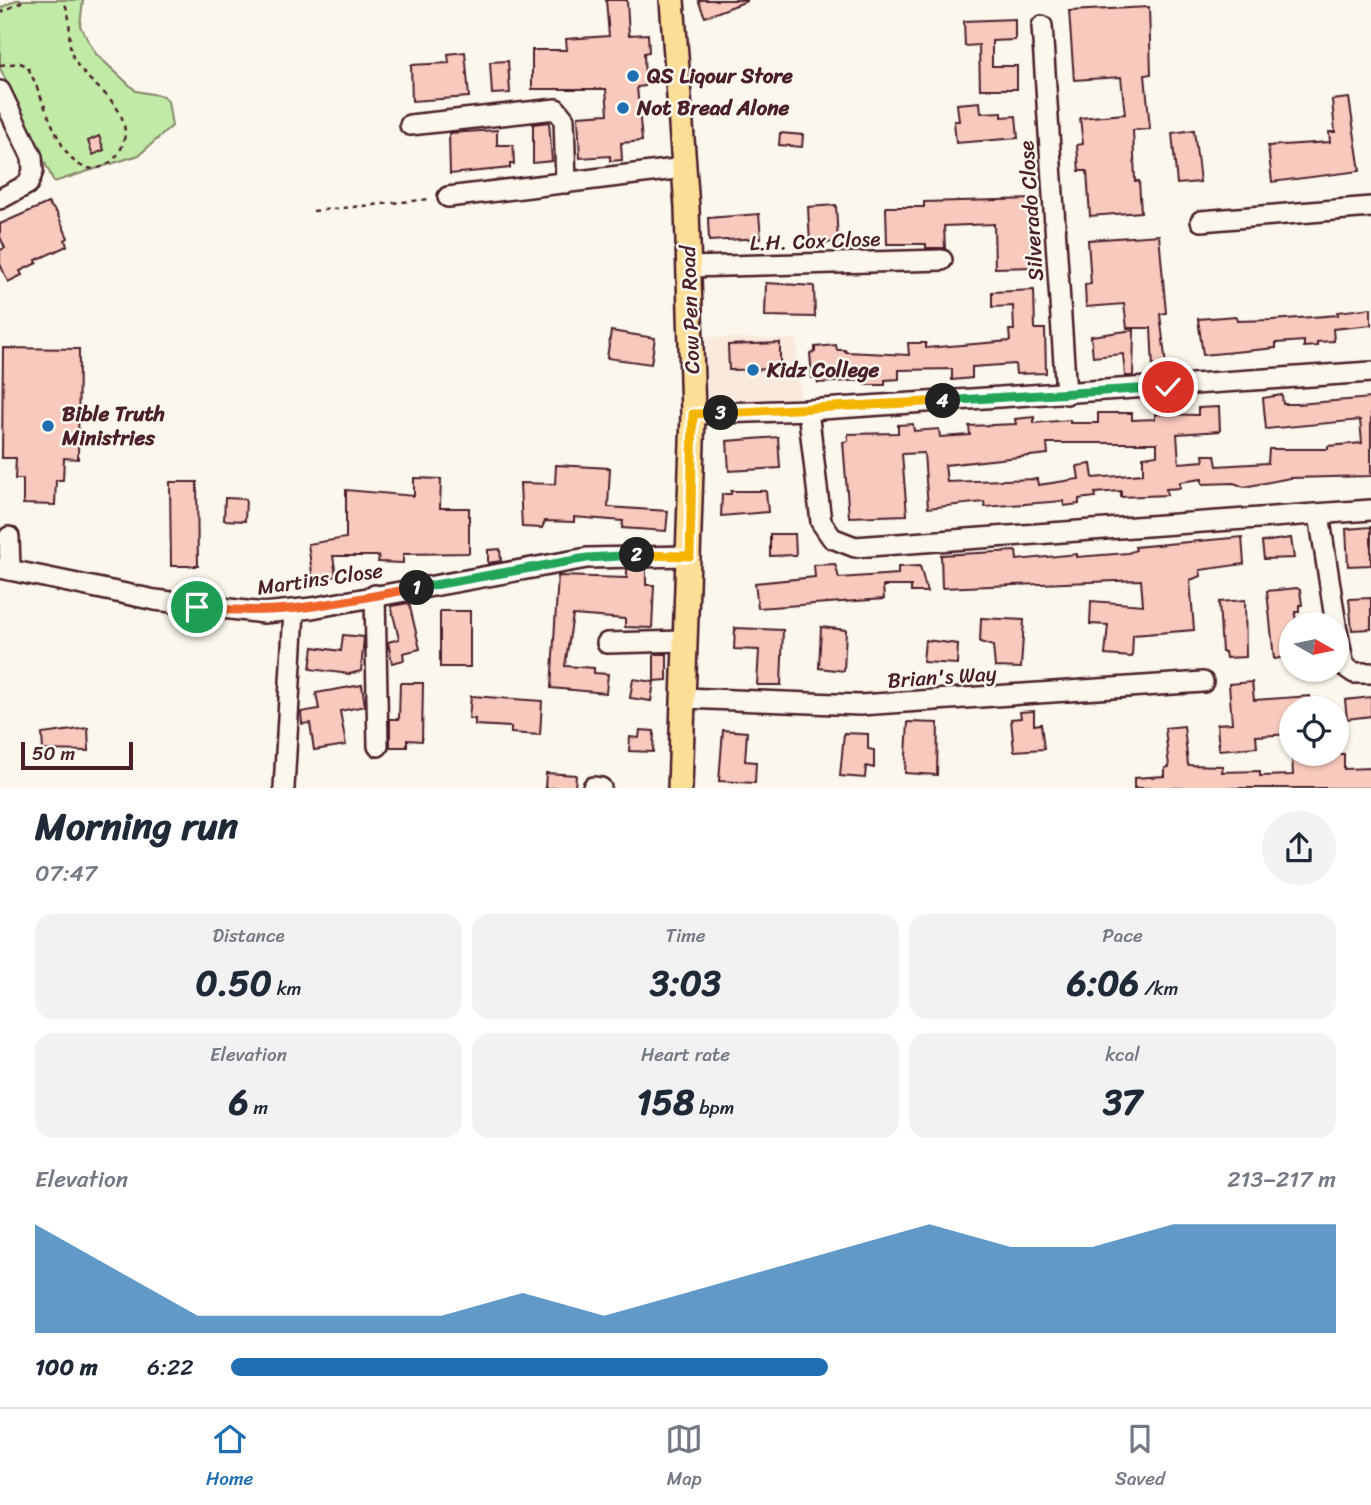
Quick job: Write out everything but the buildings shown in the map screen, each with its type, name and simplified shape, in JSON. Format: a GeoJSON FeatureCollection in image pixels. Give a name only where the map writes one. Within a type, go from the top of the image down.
{"type":"FeatureCollection","features":[{"type":"Feature","properties":{"kind":"main road","name":"Cow Pen Road"},"geometry":{"type":"LineString","coordinates":[[672,0],[690,267],[693,414],[681,788]]}},
{"type":"Feature","properties":{"kind":"street","name":"Silverado Close"},"geometry":{"type":"LineString","coordinates":[[1042,26],[1066,394]]}},
{"type":"Feature","properties":{"kind":"street"},"geometry":{"type":"LineString","coordinates":[[0,91],[28,148],[33,165],[31,178],[23,189],[0,199]]}},
{"type":"Feature","properties":{"kind":"street"},"geometry":{"type":"LineString","coordinates":[[410,125],[556,109],[564,119],[566,183]]}},
{"type":"Feature","properties":{"kind":"street"},"geometry":{"type":"LineString","coordinates":[[448,197],[684,169]]}},
{"type":"Feature","properties":{"kind":"street"},"geometry":{"type":"LineString","coordinates":[[1201,221],[1371,207]]}},
{"type":"Feature","properties":{"kind":"street","name":"L.H. Cox Close"},"geometry":{"type":"LineString","coordinates":[[690,267],[942,260]]}},
{"type":"Feature","properties":{"kind":"street"},"geometry":{"type":"LineString","coordinates":[[693,414],[808,410],[1371,372]]}},
{"type":"Feature","properties":{"kind":"street"},"geometry":{"type":"LineString","coordinates":[[808,410],[821,522],[832,538],[846,545],[867,547],[1371,510]]}},
{"type":"Feature","properties":{"kind":"street"},"geometry":{"type":"LineString","coordinates":[[1319,514],[1334,612]]}},
{"type":"Feature","properties":{"kind":"street"},"geometry":{"type":"LineString","coordinates":[[5,569],[9,537]]}},
{"type":"Feature","properties":{"kind":"street","name":"Martins Close"},"geometry":{"type":"LineString","coordinates":[[5,569],[197,607],[247,612],[294,611],[587,558],[690,556]]}},
{"type":"Feature","properties":{"kind":"street"},"geometry":{"type":"LineString","coordinates":[[375,595],[378,746]]}},
{"type":"Feature","properties":{"kind":"street"},"geometry":{"type":"LineString","coordinates":[[284,788],[294,611]]}},
{"type":"Feature","properties":{"kind":"street"},"geometry":{"type":"LineString","coordinates":[[607,643],[685,641]]}},
{"type":"Feature","properties":{"kind":"street"},"geometry":{"type":"LineString","coordinates":[[1349,670],[1354,673],[1371,673]]}},
{"type":"Feature","properties":{"kind":"street","name":"Brian's Way"},"geometry":{"type":"LineString","coordinates":[[684,698],[860,705],[1203,682]]}},
{"type":"Feature","properties":{"kind":"street"},"geometry":{"type":"LineString","coordinates":[[593,787],[601,788]]}},
{"type":"Feature","properties":{"kind":"path"},"geometry":{"type":"LineString","coordinates":[[0,13],[25,0]]}},
{"type":"Feature","properties":{"kind":"path"},"geometry":{"type":"LineString","coordinates":[[0,65],[20,63],[27,66],[61,141],[76,163],[84,167],[106,165],[117,157],[125,142],[120,111],[74,58],[70,39],[71,22],[63,0]]}},
{"type":"Feature","properties":{"kind":"path"},"geometry":{"type":"LineString","coordinates":[[313,211],[448,197]]}},
{"type":"Feature","properties":{"kind":"shaded area","name":"Kidz College"},"geometry":{"type":"Polygon","coordinates":[[[706,337],[797,339],[801,401],[708,404],[706,337]]]}},
{"type":"Feature","properties":{"kind":"green space"},"geometry":{"type":"Polygon","coordinates":[[[16,0],[83,0],[80,26],[96,54],[136,91],[163,96],[168,101],[172,126],[139,155],[54,182],[0,68],[0,8],[16,0]]]}},
{"type":"Feature","properties":{"kind":"place","name":"QS Liqour Store"},"geometry":{"type":"Point","coordinates":[633,76]}},
{"type":"Feature","properties":{"kind":"place","name":"Not Bread Alone"},"geometry":{"type":"Point","coordinates":[623,108]}},
{"type":"Feature","properties":{"kind":"place","name":"Kidz College"},"geometry":{"type":"Point","coordinates":[753,370]}},
{"type":"Feature","properties":{"kind":"place","name":"Bible Truth Ministries"},"geometry":{"type":"Point","coordinates":[48,426]}},
{"type":"Feature","properties":{"kind":"route"},"geometry":{"type":"LineString","coordinates":[[197,607],[264,613],[294,611],[607,555],[690,556],[693,414],[808,410],[1168,387]]}}]}
